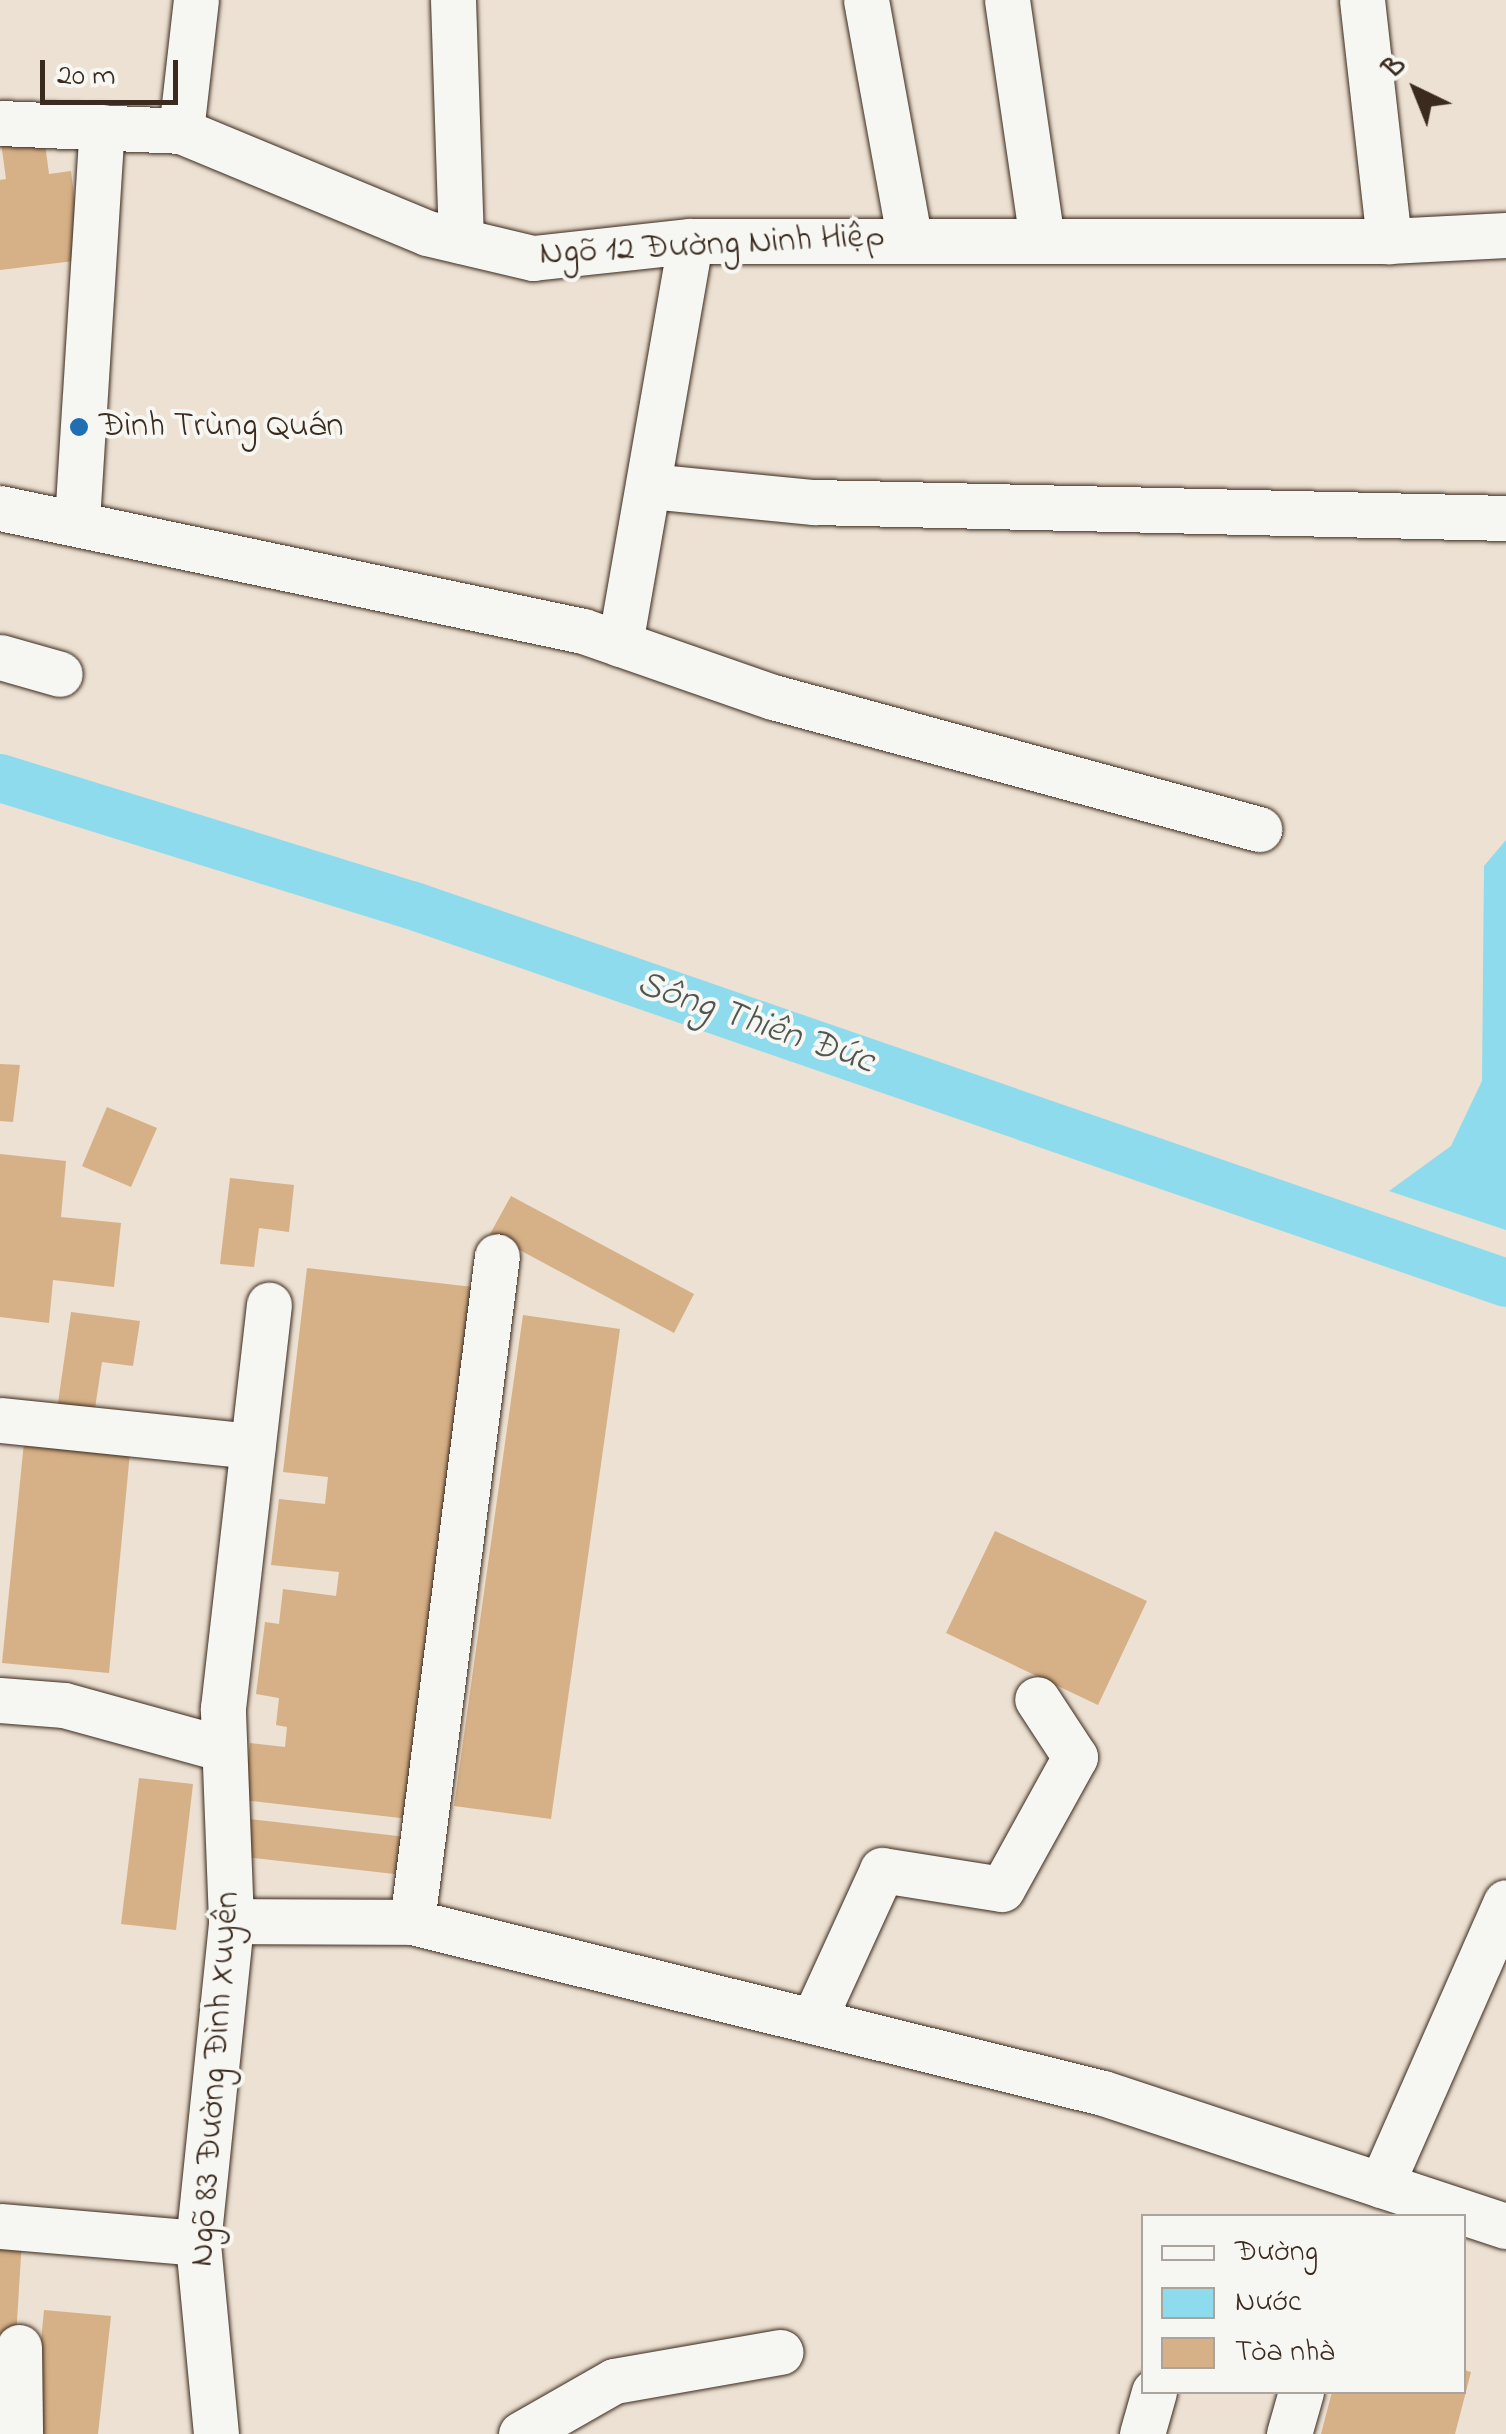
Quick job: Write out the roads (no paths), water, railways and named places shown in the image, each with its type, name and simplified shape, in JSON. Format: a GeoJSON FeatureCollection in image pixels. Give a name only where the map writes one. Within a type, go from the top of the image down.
{"type":"FeatureCollection","features":[{"type":"Feature","properties":{"kind":"street"},"geometry":{"type":"LineString","coordinates":[[181,131],[196,0]]}},
{"type":"Feature","properties":{"kind":"street"},"geometry":{"type":"LineString","coordinates":[[452,0],[461,241]]}},
{"type":"Feature","properties":{"kind":"street"},"geometry":{"type":"LineString","coordinates":[[866,0],[909,236]]}},
{"type":"Feature","properties":{"kind":"street"},"geometry":{"type":"LineString","coordinates":[[1008,0],[1042,240]]}},
{"type":"Feature","properties":{"kind":"street"},"geometry":{"type":"LineString","coordinates":[[1362,0],[1389,241]]}},
{"type":"Feature","properties":{"kind":"street","name":"Ngõ 12 Đường Ninh Hiệp"},"geometry":{"type":"LineString","coordinates":[[0,123],[181,131],[461,241],[534,258],[690,241],[909,236],[1389,241],[1506,235]]}},
{"type":"Feature","properties":{"kind":"street"},"geometry":{"type":"LineString","coordinates":[[77,521],[102,127]]}},
{"type":"Feature","properties":{"kind":"street"},"geometry":{"type":"LineString","coordinates":[[620,644],[690,241]]}},
{"type":"Feature","properties":{"kind":"street"},"geometry":{"type":"LineString","coordinates":[[650,486],[814,502],[1506,518]]}},
{"type":"Feature","properties":{"kind":"street"},"geometry":{"type":"LineString","coordinates":[[0,508],[77,521],[620,644],[773,698],[1260,829]]}},
{"type":"Feature","properties":{"kind":"street"},"geometry":{"type":"LineString","coordinates":[[0,657],[60,674]]}},
{"type":"Feature","properties":{"kind":"street"},"geometry":{"type":"LineString","coordinates":[[412,1922],[496,1256]]}},
{"type":"Feature","properties":{"kind":"street","name":"Ngõ 83 Đường Đình Xuyên"},"geometry":{"type":"LineString","coordinates":[[216,2434],[198,2242],[231,1920],[223,1708],[268,1305]]}},
{"type":"Feature","properties":{"kind":"street"},"geometry":{"type":"LineString","coordinates":[[0,1420],[253,1446]]}},
{"type":"Feature","properties":{"kind":"street"},"geometry":{"type":"LineString","coordinates":[[813,2021],[882,1870],[1002,1890],[1075,1757],[1037,1699]]}},
{"type":"Feature","properties":{"kind":"street"},"geometry":{"type":"LineString","coordinates":[[0,1700],[64,1706],[224,1749]]}},
{"type":"Feature","properties":{"kind":"street"},"geometry":{"type":"LineString","coordinates":[[1382,2185],[1506,1902]]}},
{"type":"Feature","properties":{"kind":"street"},"geometry":{"type":"LineString","coordinates":[[231,1920],[412,1922],[1103,2093],[1506,2226]]}},
{"type":"Feature","properties":{"kind":"street"},"geometry":{"type":"LineString","coordinates":[[0,2226],[198,2242]]}},
{"type":"Feature","properties":{"kind":"street"},"geometry":{"type":"LineString","coordinates":[[20,2348],[20,2434]]}},
{"type":"Feature","properties":{"kind":"street"},"geometry":{"type":"LineString","coordinates":[[521,2434],[614,2381],[782,2352]]}},
{"type":"Feature","properties":{"kind":"street"},"geometry":{"type":"LineString","coordinates":[[1142,2434],[1153,2394]]}},
{"type":"Feature","properties":{"kind":"street"},"geometry":{"type":"LineString","coordinates":[[1289,2434],[1300,2394]]}},
{"type":"Feature","properties":{"kind":"water"},"geometry":{"type":"Polygon","coordinates":[[[1506,840],[1506,1230],[1389,1191],[1451,1146],[1482,1081],[1484,866],[1506,840]]]}},
{"type":"Feature","properties":{"kind":"waterway","name":"Sông Thiên Đức"},"geometry":{"type":"LineString","coordinates":[[0,778],[411,905],[1506,1283]]}},
{"type":"Feature","properties":{"kind":"place","name":"Đình Trùng Quán"},"geometry":{"type":"Point","coordinates":[79,427]}}]}
